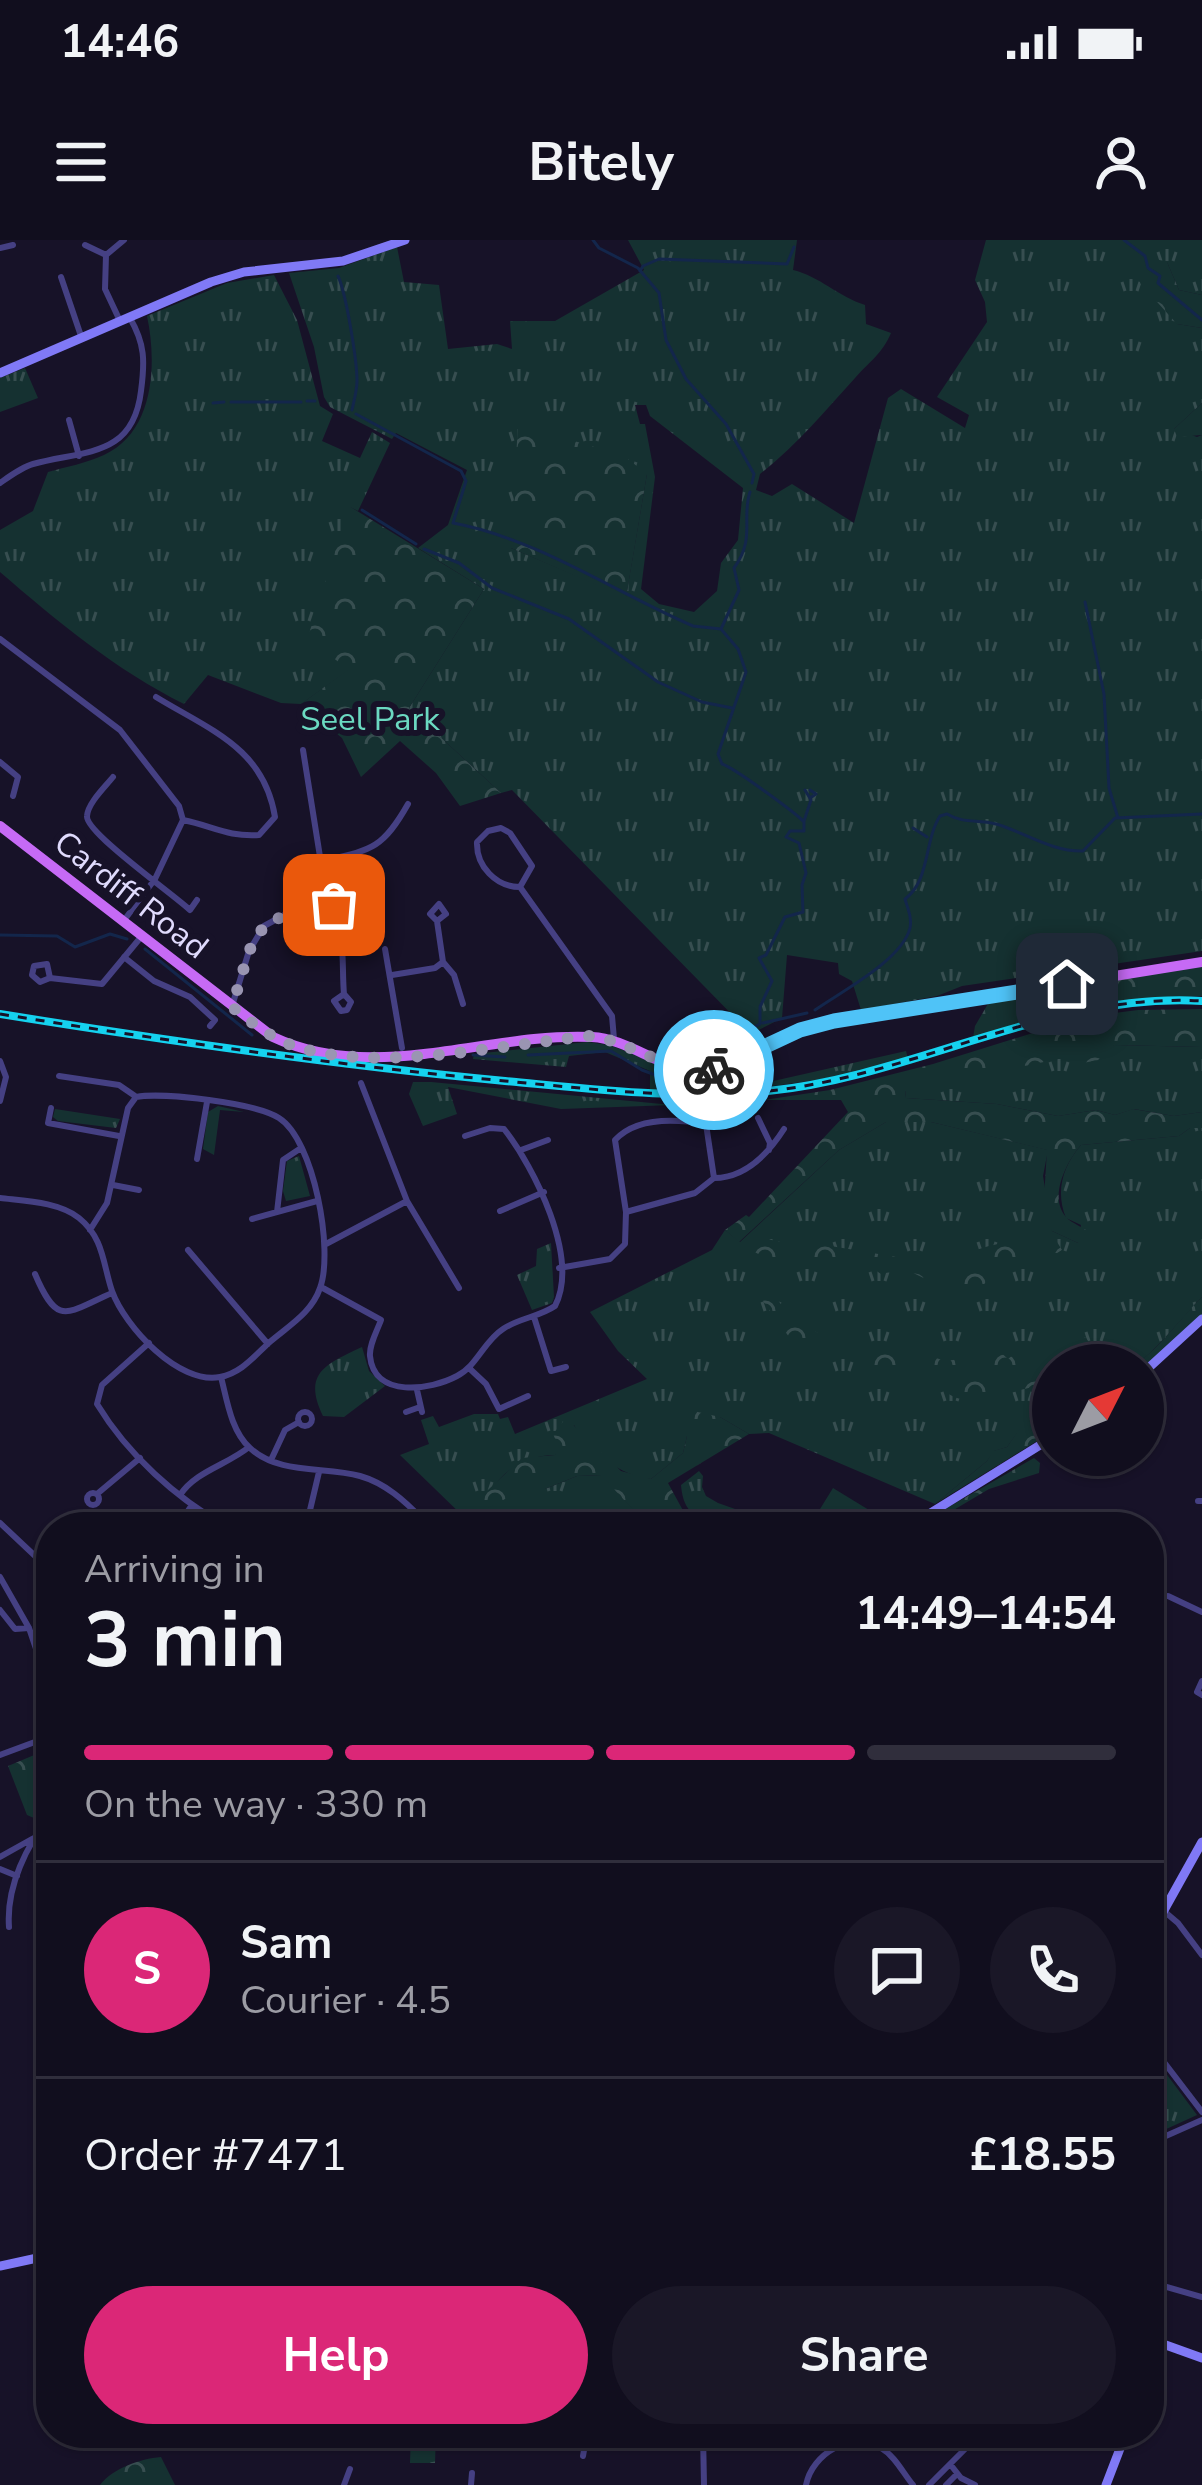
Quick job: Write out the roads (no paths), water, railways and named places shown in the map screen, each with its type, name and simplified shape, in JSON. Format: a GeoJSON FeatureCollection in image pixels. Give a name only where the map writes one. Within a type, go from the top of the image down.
{"type":"FeatureCollection","features":[{"type":"Feature","properties":{"kind":"main road","name":"Cardiff Road"},"geometry":{"type":"LineString","coordinates":[[0,826],[232,1007],[292,1046],[342,1055],[455,1052],[590,1036],[614,1040],[698,1072]]}},
{"type":"Feature","properties":{"kind":"main road"},"geometry":{"type":"LineString","coordinates":[[698,1072],[720,1069],[800,1030],[834,1021],[1202,962]]}},
{"type":"Feature","properties":{"kind":"street"},"geometry":{"type":"LineString","coordinates":[[0,483],[27,466],[79,456],[110,444],[136,418],[145,350],[105,289],[106,255],[124,240]]}},
{"type":"Feature","properties":{"kind":"street"},"geometry":{"type":"LineString","coordinates":[[0,374],[244,272],[343,261],[406,240]]}},
{"type":"Feature","properties":{"kind":"street"},"geometry":{"type":"LineString","coordinates":[[0,248],[13,244]]}},
{"type":"Feature","properties":{"kind":"street"},"geometry":{"type":"LineString","coordinates":[[85,245],[106,255]]}},
{"type":"Feature","properties":{"kind":"street"},"geometry":{"type":"LineString","coordinates":[[61,278],[83,340]]}},
{"type":"Feature","properties":{"kind":"street"},"geometry":{"type":"LineString","coordinates":[[69,420],[79,456]]}},
{"type":"Feature","properties":{"kind":"street"},"geometry":{"type":"LineString","coordinates":[[20,453],[27,466]]}},
{"type":"Feature","properties":{"kind":"street"},"geometry":{"type":"LineString","coordinates":[[0,639],[120,730],[178,806],[183,820],[155,879],[125,919]]}},
{"type":"Feature","properties":{"kind":"street"},"geometry":{"type":"LineString","coordinates":[[156,697],[244,752],[258,765],[271,794],[274,817],[259,835],[222,835],[183,820]]}},
{"type":"Feature","properties":{"kind":"street"},"geometry":{"type":"LineString","coordinates":[[232,1007],[249,951],[264,926],[322,895],[325,888],[303,750]]}},
{"type":"Feature","properties":{"kind":"street"},"geometry":{"type":"LineString","coordinates":[[0,762],[18,777],[13,796]]}},
{"type":"Feature","properties":{"kind":"street"},"geometry":{"type":"LineString","coordinates":[[113,777],[86,812],[87,824],[190,910],[197,900]]}},
{"type":"Feature","properties":{"kind":"street"},"geometry":{"type":"LineString","coordinates":[[321,861],[387,838],[408,804]]}},
{"type":"Feature","properties":{"kind":"street"},"geometry":{"type":"LineString","coordinates":[[501,828],[511,833],[529,857],[532,866],[520,887],[495,880],[476,854],[477,842],[488,831],[501,828]]}},
{"type":"Feature","properties":{"kind":"street"},"geometry":{"type":"LineString","coordinates":[[520,887],[612,1016],[614,1040]]}},
{"type":"Feature","properties":{"kind":"street"},"geometry":{"type":"LineString","coordinates":[[322,895],[334,905],[339,918],[344,994]]}},
{"type":"Feature","properties":{"kind":"street"},"geometry":{"type":"LineString","coordinates":[[437,921],[443,962],[454,974],[463,1004]]}},
{"type":"Feature","properties":{"kind":"street"},"geometry":{"type":"LineString","coordinates":[[50,978],[102,984],[144,934]]}},
{"type":"Feature","properties":{"kind":"street"},"geometry":{"type":"LineString","coordinates":[[385,949],[402,1048]]}},
{"type":"Feature","properties":{"kind":"street"},"geometry":{"type":"LineString","coordinates":[[124,957],[154,982],[190,997],[216,1024]]}},
{"type":"Feature","properties":{"kind":"street"},"geometry":{"type":"LineString","coordinates":[[392,976],[435,968],[443,962]]}},
{"type":"Feature","properties":{"kind":"street"},"geometry":{"type":"LineString","coordinates":[[698,1072],[736,1024]]}},
{"type":"Feature","properties":{"kind":"street"},"geometry":{"type":"LineString","coordinates":[[0,1061],[6,1077],[0,1101]]}},
{"type":"Feature","properties":{"kind":"street"},"geometry":{"type":"LineString","coordinates":[[0,1198],[62,1208],[80,1219],[106,1261],[112,1293],[149,1343],[173,1367],[195,1377],[221,1377],[242,1368],[313,1304],[321,1287],[326,1244],[295,1132],[280,1119],[255,1110],[156,1093],[136,1097],[118,1085],[58,1076]]}},
{"type":"Feature","properties":{"kind":"street"},"geometry":{"type":"LineString","coordinates":[[362,1083],[407,1201],[459,1288]]}},
{"type":"Feature","properties":{"kind":"street"},"geometry":{"type":"LineString","coordinates":[[89,1230],[106,1207],[119,1136],[136,1097]]}},
{"type":"Feature","properties":{"kind":"street"},"geometry":{"type":"LineString","coordinates":[[197,1159],[207,1102]]}},
{"type":"Feature","properties":{"kind":"street"},"geometry":{"type":"LineString","coordinates":[[51,1108],[48,1123],[119,1136]]}},
{"type":"Feature","properties":{"kind":"street"},"geometry":{"type":"LineString","coordinates":[[758,1118],[770,1143],[769,1154]]}},
{"type":"Feature","properties":{"kind":"street"},"geometry":{"type":"LineString","coordinates":[[559,1268],[590,1265],[619,1253],[626,1241],[615,1140],[626,1131],[650,1122],[706,1124],[714,1178]]}},
{"type":"Feature","properties":{"kind":"street"},"geometry":{"type":"LineString","coordinates":[[321,1287],[381,1321],[369,1352],[373,1369],[386,1381],[417,1390],[469,1368],[501,1330],[550,1310],[559,1299],[559,1268],[544,1192],[505,1129],[465,1136]]}},
{"type":"Feature","properties":{"kind":"street"},"geometry":{"type":"LineString","coordinates":[[626,1212],[695,1192],[714,1178],[729,1178],[769,1154],[784,1129]]}},
{"type":"Feature","properties":{"kind":"street"},"geometry":{"type":"LineString","coordinates":[[521,1150],[548,1140]]}},
{"type":"Feature","properties":{"kind":"street"},"geometry":{"type":"LineString","coordinates":[[278,1212],[283,1160],[302,1148]]}},
{"type":"Feature","properties":{"kind":"street"},"geometry":{"type":"LineString","coordinates":[[112,1185],[139,1190]]}},
{"type":"Feature","properties":{"kind":"street"},"geometry":{"type":"LineString","coordinates":[[500,1211],[544,1192]]}},
{"type":"Feature","properties":{"kind":"street"},"geometry":{"type":"LineString","coordinates":[[326,1244],[407,1201]]}},
{"type":"Feature","properties":{"kind":"street"},"geometry":{"type":"LineString","coordinates":[[251,1219],[317,1202]]}},
{"type":"Feature","properties":{"kind":"street"},"geometry":{"type":"LineString","coordinates":[[188,1250],[268,1344]]}},
{"type":"Feature","properties":{"kind":"street"},"geometry":{"type":"LineString","coordinates":[[34,1274],[46,1302],[56,1311],[68,1312],[112,1293]]}},
{"type":"Feature","properties":{"kind":"street"},"geometry":{"type":"LineString","coordinates":[[534,1317],[550,1371],[566,1367]]}},
{"type":"Feature","properties":{"kind":"street"},"geometry":{"type":"LineString","coordinates":[[1164,1354],[1202,1319]]}},
{"type":"Feature","properties":{"kind":"street"},"geometry":{"type":"LineString","coordinates":[[149,1343],[102,1385],[98,1405],[140,1458],[203,1512]]}},
{"type":"Feature","properties":{"kind":"street"},"geometry":{"type":"LineString","coordinates":[[469,1368],[486,1384],[499,1409],[528,1396]]}},
{"type":"Feature","properties":{"kind":"street"},"geometry":{"type":"LineString","coordinates":[[221,1377],[232,1418],[249,1447],[271,1460],[376,1482],[408,1512]]}},
{"type":"Feature","properties":{"kind":"street"},"geometry":{"type":"LineString","coordinates":[[406,1412],[421,1409],[417,1390]]}},
{"type":"Feature","properties":{"kind":"street"},"geometry":{"type":"LineString","coordinates":[[271,1460],[285,1430],[298,1422]]}},
{"type":"Feature","properties":{"kind":"street"},"geometry":{"type":"LineString","coordinates":[[180,1495],[194,1478],[228,1463],[249,1447]]}},
{"type":"Feature","properties":{"kind":"street"},"geometry":{"type":"LineString","coordinates":[[932,1512],[1032,1450]]}},
{"type":"Feature","properties":{"kind":"street"},"geometry":{"type":"LineString","coordinates":[[97,1494],[140,1458]]}},
{"type":"Feature","properties":{"kind":"street"},"geometry":{"type":"LineString","coordinates":[[310,1512],[320,1471]]}},
{"type":"Feature","properties":{"kind":"street"},"geometry":{"type":"LineString","coordinates":[[187,1512],[192,1505]]}},
{"type":"Feature","properties":{"kind":"street"},"geometry":{"type":"LineString","coordinates":[[0,1522],[36,1557]]}},
{"type":"Feature","properties":{"kind":"street"},"geometry":{"type":"LineString","coordinates":[[0,1577],[36,1649]]}},
{"type":"Feature","properties":{"kind":"street"},"geometry":{"type":"LineString","coordinates":[[1168,1596],[1202,1612]]}},
{"type":"Feature","properties":{"kind":"street"},"geometry":{"type":"LineString","coordinates":[[0,1610],[15,1629],[29,1628]]}},
{"type":"Feature","properties":{"kind":"street"},"geometry":{"type":"LineString","coordinates":[[1202,1681],[1197,1692],[1202,1695]]}},
{"type":"Feature","properties":{"kind":"street"},"geometry":{"type":"LineString","coordinates":[[0,1755],[36,1742]]}},
{"type":"Feature","properties":{"kind":"street"},"geometry":{"type":"LineString","coordinates":[[9,1927],[16,1876],[36,1834]]}},
{"type":"Feature","properties":{"kind":"street"},"geometry":{"type":"LineString","coordinates":[[0,1857],[32,1839]]}},
{"type":"Feature","properties":{"kind":"street"},"geometry":{"type":"LineString","coordinates":[[1164,1908],[1202,1842]]}},
{"type":"Feature","properties":{"kind":"street"},"geometry":{"type":"LineString","coordinates":[[0,1869],[16,1876]]}},
{"type":"Feature","properties":{"kind":"street"},"geometry":{"type":"LineString","coordinates":[[1164,1912],[1175,1918],[1202,1955]]}},
{"type":"Feature","properties":{"kind":"street"},"geometry":{"type":"LineString","coordinates":[[1164,2063],[1202,2116],[1164,2136]]}},
{"type":"Feature","properties":{"kind":"street"},"geometry":{"type":"LineString","coordinates":[[0,2266],[36,2258]]}},
{"type":"Feature","properties":{"kind":"street"},"geometry":{"type":"LineString","coordinates":[[1164,2286],[1202,2296]]}},
{"type":"Feature","properties":{"kind":"street"},"geometry":{"type":"LineString","coordinates":[[1164,2344],[1202,2358]]}},
{"type":"Feature","properties":{"kind":"street"},"geometry":{"type":"LineString","coordinates":[[583,2456],[584,2448]]}},
{"type":"Feature","properties":{"kind":"street"},"geometry":{"type":"LineString","coordinates":[[703,2448],[704,2485]]}},
{"type":"Feature","properties":{"kind":"street"},"geometry":{"type":"LineString","coordinates":[[806,2485],[811,2469],[836,2448]]}},
{"type":"Feature","properties":{"kind":"street"},"geometry":{"type":"LineString","coordinates":[[873,2448],[886,2452],[913,2485]]}},
{"type":"Feature","properties":{"kind":"street"},"geometry":{"type":"LineString","coordinates":[[929,2485],[966,2448]]}},
{"type":"Feature","properties":{"kind":"street"},"geometry":{"type":"LineString","coordinates":[[1106,2485],[1120,2448]]}},
{"type":"Feature","properties":{"kind":"street"},"geometry":{"type":"LineString","coordinates":[[950,2464],[956,2474],[975,2485]]}},
{"type":"Feature","properties":{"kind":"street"},"geometry":{"type":"LineString","coordinates":[[344,2485],[350,2469]]}},
{"type":"Feature","properties":{"kind":"street"},"geometry":{"type":"LineString","coordinates":[[471,2485],[472,2473]]}},
{"type":"Feature","properties":{"kind":"street"},"geometry":{"type":"LineString","coordinates":[[946,2485],[956,2474]]}},
{"type":"Feature","properties":{"kind":"waterway"},"geometry":{"type":"LineString","coordinates":[[593,240],[599,248],[638,268],[659,293],[666,340],[686,379],[726,424],[754,474],[752,483]]}},
{"type":"Feature","properties":{"kind":"waterway"},"geometry":{"type":"LineString","coordinates":[[1124,240],[1145,256],[1148,268],[1160,276],[1158,283],[1202,320]]}},
{"type":"Feature","properties":{"kind":"waterway"},"geometry":{"type":"LineString","coordinates":[[640,271],[659,259],[787,264],[794,247]]}},
{"type":"Feature","properties":{"kind":"waterway"},"geometry":{"type":"LineString","coordinates":[[338,276],[355,358],[352,410]]}},
{"type":"Feature","properties":{"kind":"waterway"},"geometry":{"type":"LineString","coordinates":[[307,401],[315,401]]}},
{"type":"Feature","properties":{"kind":"waterway"},"geometry":{"type":"LineString","coordinates":[[213,403],[224,402]]}},
{"type":"Feature","properties":{"kind":"waterway"},"geometry":{"type":"LineString","coordinates":[[231,402],[301,402]]}},
{"type":"Feature","properties":{"kind":"waterway"},"geometry":{"type":"LineString","coordinates":[[356,414],[461,471],[466,481],[453,523],[545,553],[693,626],[721,629]]}},
{"type":"Feature","properties":{"kind":"waterway"},"geometry":{"type":"LineString","coordinates":[[744,1032],[760,1024],[760,1007],[772,981],[759,958],[766,955],[785,917],[803,912],[806,873],[799,843],[786,837],[790,831],[804,831],[804,822],[722,764],[718,754],[746,672],[738,649],[721,629],[739,590],[734,568],[745,547],[750,492]]}},
{"type":"Feature","properties":{"kind":"waterway"},"geometry":{"type":"LineString","coordinates":[[362,510],[416,544]]}},
{"type":"Feature","properties":{"kind":"waterway"},"geometry":{"type":"LineString","coordinates":[[424,549],[459,563],[492,588],[569,619],[658,682],[702,702],[732,708]]}},
{"type":"Feature","properties":{"kind":"waterway"},"geometry":{"type":"LineString","coordinates":[[1085,602],[1104,694],[1109,788],[1118,818]]}},
{"type":"Feature","properties":{"kind":"waterway"},"geometry":{"type":"LineString","coordinates":[[804,821],[811,800],[805,790]]}},
{"type":"Feature","properties":{"kind":"waterway"},"geometry":{"type":"LineString","coordinates":[[810,790],[816,794],[810,798]]}},
{"type":"Feature","properties":{"kind":"waterway"},"geometry":{"type":"LineString","coordinates":[[815,1010],[870,974],[905,940],[910,924],[905,899],[919,882],[940,816],[996,824],[1049,845],[1083,851],[1115,818],[1202,814]]}},
{"type":"Feature","properties":{"kind":"waterway"},"geometry":{"type":"LineString","coordinates":[[913,828],[927,837]]}},
{"type":"Feature","properties":{"kind":"waterway"},"geometry":{"type":"LineString","coordinates":[[0,935],[57,936],[75,947],[110,934],[127,939]]}},
{"type":"Feature","properties":{"kind":"waterway"},"geometry":{"type":"LineString","coordinates":[[145,949],[252,1035]]}},
{"type":"Feature","properties":{"kind":"waterway"},"geometry":{"type":"LineString","coordinates":[[763,1023],[807,1013]]}},
{"type":"Feature","properties":{"kind":"waterway"},"geometry":{"type":"LineString","coordinates":[[528,1055],[611,1051],[642,1070],[682,1085],[753,1086]]}},
{"type":"Feature","properties":{"kind":"waterway"},"geometry":{"type":"LineString","coordinates":[[473,1055],[505,1057]]}},
{"type":"Feature","properties":{"kind":"railway"},"geometry":{"type":"LineString","coordinates":[[0,1014],[378,1068],[603,1090],[702,1094],[823,1082],[1091,1009],[1202,1001]]}},
{"type":"Feature","properties":{"kind":"park label","name":"Seel Park"},"geometry":{"type":"Point","coordinates":[370,718]}}]}
